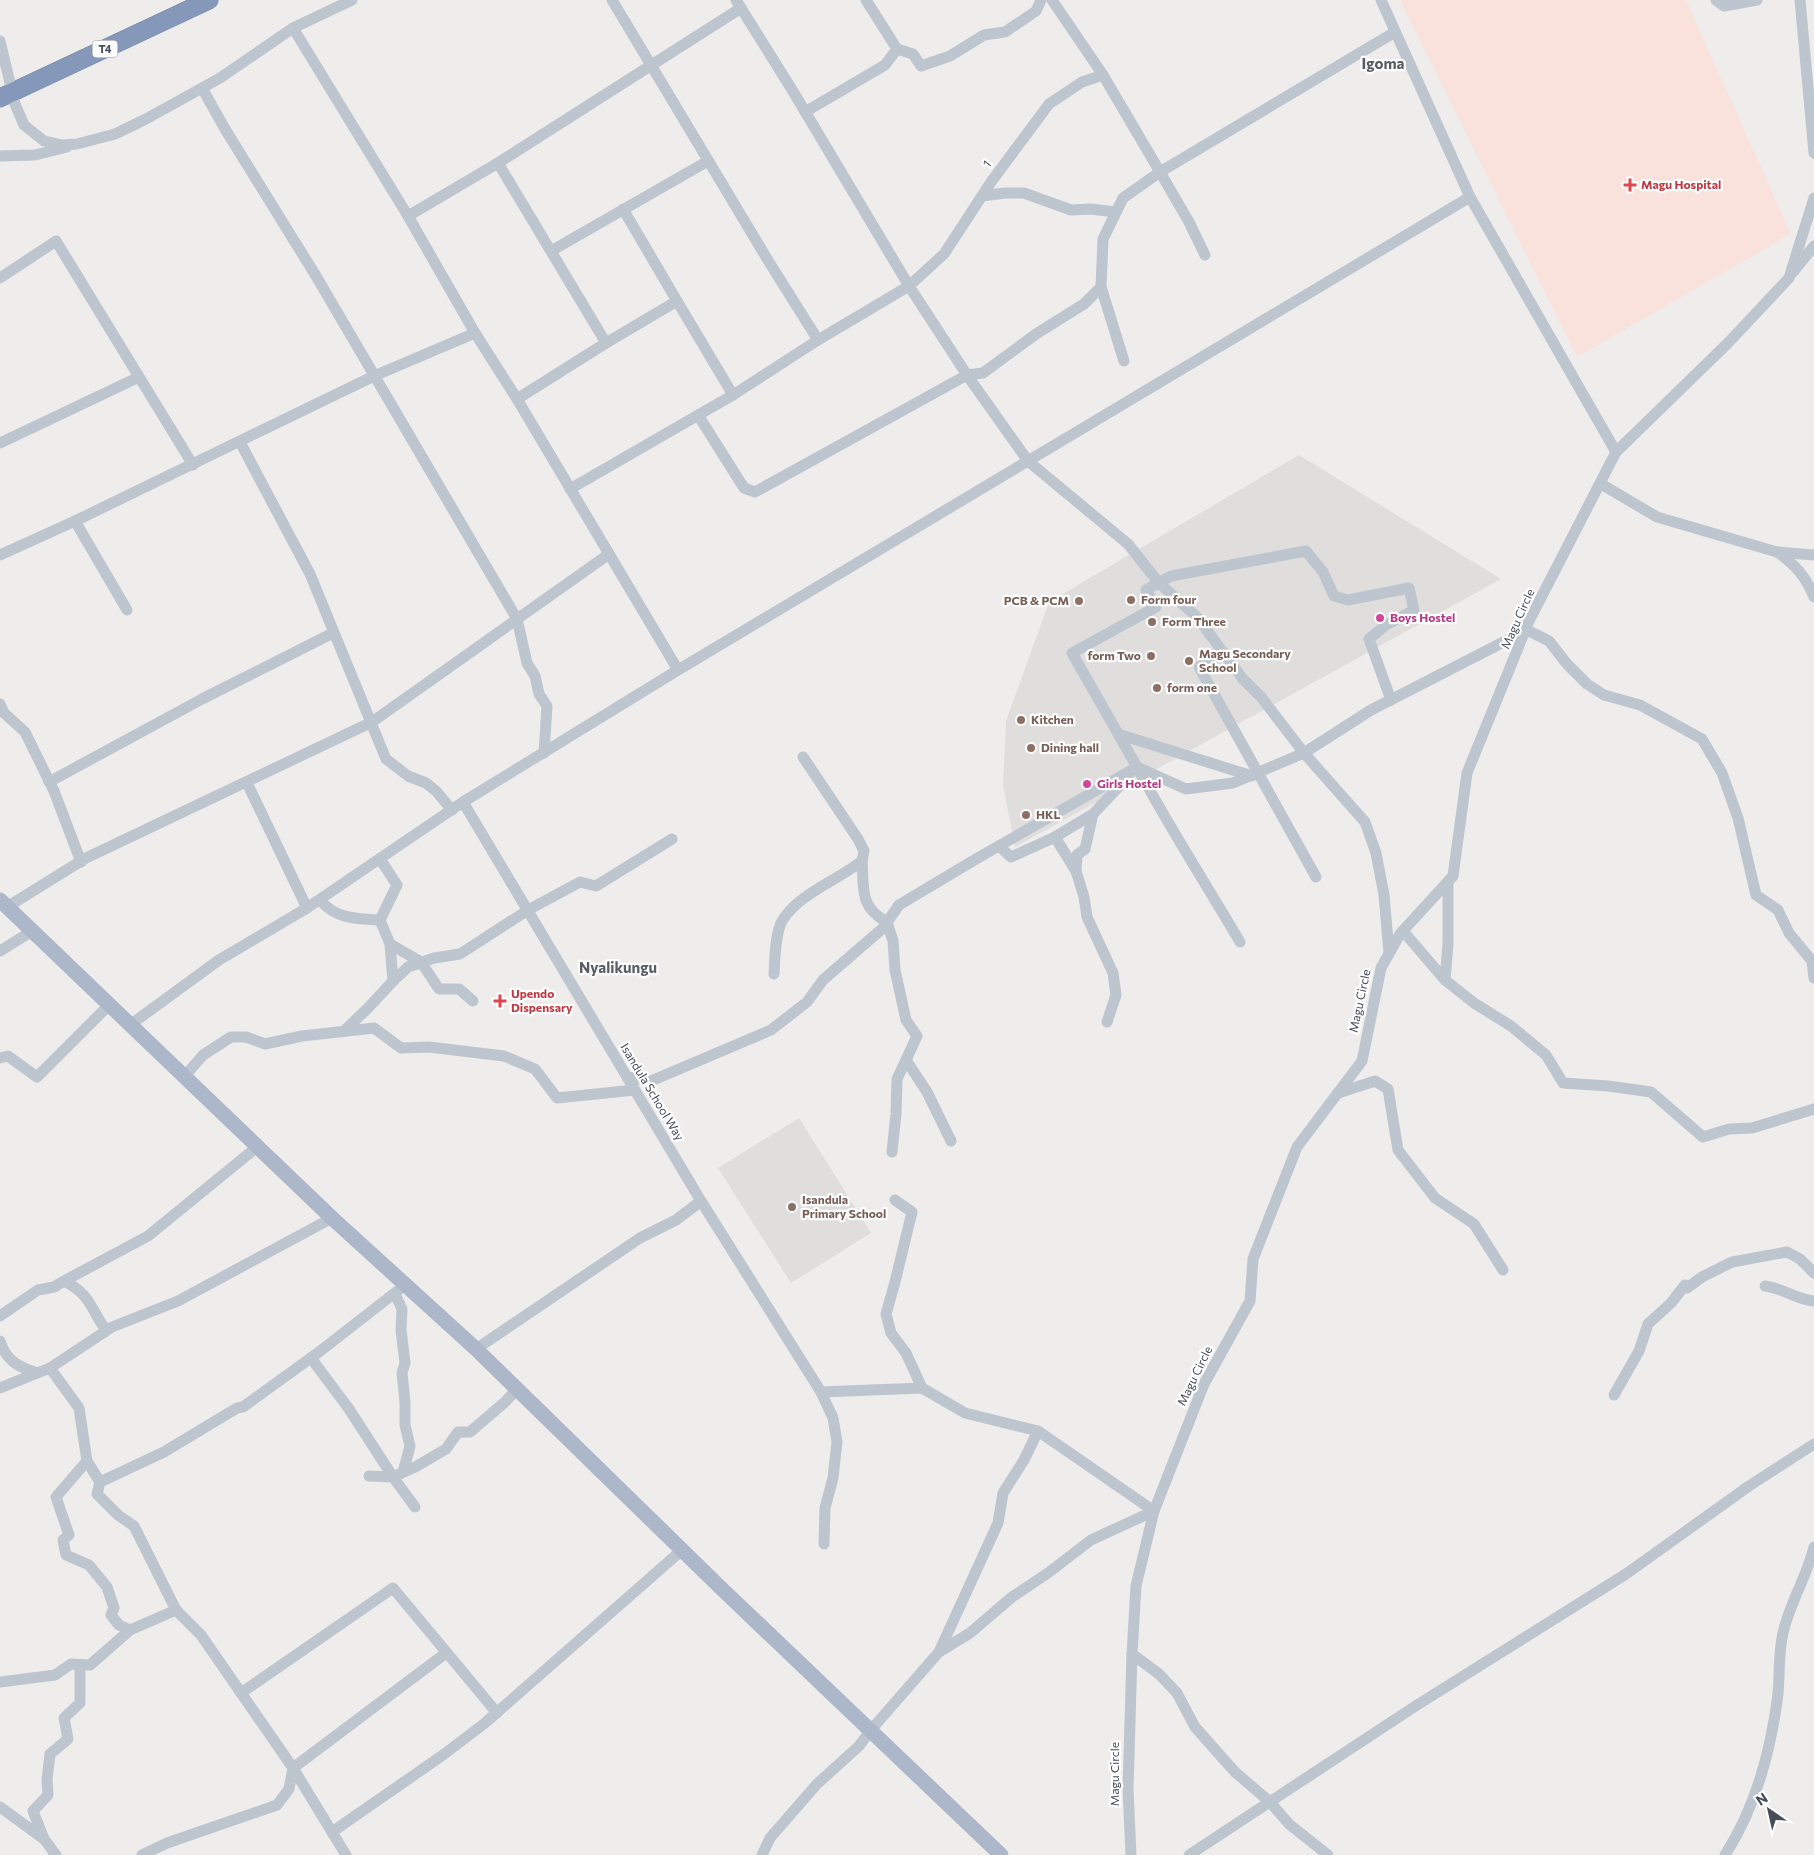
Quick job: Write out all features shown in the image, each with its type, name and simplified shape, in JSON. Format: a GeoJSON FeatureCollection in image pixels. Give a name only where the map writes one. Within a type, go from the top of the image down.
{"type":"FeatureCollection","features":[{"type":"Feature","properties":{"kind":"highway","name":"T4"},"geometry":{"type":"LineString","coordinates":[[6,96],[209,0]]}},
{"type":"Feature","properties":{"kind":"main road"},"geometry":{"type":"LineString","coordinates":[[4,904],[332,1218],[400,1289],[476,1349],[682,1550],[1001,1855]]}},
{"type":"Feature","properties":{"kind":"street"},"geometry":{"type":"LineString","coordinates":[[0,156],[35,155],[114,134],[146,119],[202,88],[293,28],[352,0]]}},
{"type":"Feature","properties":{"kind":"street"},"geometry":{"type":"LineString","coordinates":[[612,0],[818,340]]}},
{"type":"Feature","properties":{"kind":"street"},"geometry":{"type":"LineString","coordinates":[[866,0],[898,49],[912,54],[921,66],[950,56],[984,35],[1005,32],[1036,11],[1041,0]]}},
{"type":"Feature","properties":{"kind":"street"},"geometry":{"type":"LineString","coordinates":[[1052,0],[1103,75],[1190,222],[1205,255]]}},
{"type":"Feature","properties":{"kind":"street"},"geometry":{"type":"LineString","coordinates":[[1381,0],[1470,197],[1616,452],[1728,343],[1789,278],[1814,246]]}},
{"type":"Feature","properties":{"kind":"street"},"geometry":{"type":"LineString","coordinates":[[1716,0],[1724,6],[1757,0]]}},
{"type":"Feature","properties":{"kind":"street"},"geometry":{"type":"LineString","coordinates":[[1800,0],[1814,153]]}},
{"type":"Feature","properties":{"kind":"street"},"geometry":{"type":"LineString","coordinates":[[408,216],[498,163],[653,66],[739,4],[908,286],[967,375],[1028,461],[1128,544],[1158,583],[1197,617],[1243,679],[1261,697],[1304,753],[1365,822],[1376,853],[1384,895],[1389,952]]}},
{"type":"Feature","properties":{"kind":"street"},"geometry":{"type":"LineString","coordinates":[[293,28],[408,216],[475,333],[517,399],[678,670]]}},
{"type":"Feature","properties":{"kind":"street"},"geometry":{"type":"LineString","coordinates":[[1124,361],[1100,287],[1103,239],[1123,198],[1160,172],[1395,32]]}},
{"type":"Feature","properties":{"kind":"street"},"geometry":{"type":"LineString","coordinates":[[0,41],[6,96],[24,125],[44,141],[62,145],[76,144]]}},
{"type":"Feature","properties":{"kind":"street"},"geometry":{"type":"LineString","coordinates":[[805,112],[885,65],[898,49]]}},
{"type":"Feature","properties":{"kind":"street","name":"1"},"geometry":{"type":"LineString","coordinates":[[570,489],[733,395],[818,340],[908,286],[944,254],[991,182],[1049,104],[1082,82],[1103,75]]}},
{"type":"Feature","properties":{"kind":"street"},"geometry":{"type":"LineString","coordinates":[[202,88],[225,129],[316,276],[517,619],[527,663],[535,676],[539,694],[548,706],[544,753]]}},
{"type":"Feature","properties":{"kind":"street"},"geometry":{"type":"LineString","coordinates":[[551,251],[708,161]]}},
{"type":"Feature","properties":{"kind":"street"},"geometry":{"type":"LineString","coordinates":[[498,163],[606,343]]}},
{"type":"Feature","properties":{"kind":"street"},"geometry":{"type":"LineString","coordinates":[[982,196],[1005,192],[1024,193],[1070,210],[1090,209],[1116,212]]}},
{"type":"Feature","properties":{"kind":"street"},"geometry":{"type":"LineString","coordinates":[[130,1025],[219,960],[320,900],[464,802],[678,670],[1470,197]]}},
{"type":"Feature","properties":{"kind":"street"},"geometry":{"type":"LineString","coordinates":[[1789,278],[1814,198]]}},
{"type":"Feature","properties":{"kind":"street"},"geometry":{"type":"LineString","coordinates":[[623,209],[733,395]]}},
{"type":"Feature","properties":{"kind":"street"},"geometry":{"type":"LineString","coordinates":[[0,278],[56,241],[193,465]]}},
{"type":"Feature","properties":{"kind":"street"},"geometry":{"type":"LineString","coordinates":[[698,415],[744,488],[755,492],[967,375],[984,373],[1036,334],[1084,304],[1100,287]]}},
{"type":"Feature","properties":{"kind":"street"},"geometry":{"type":"LineString","coordinates":[[517,399],[676,301]]}},
{"type":"Feature","properties":{"kind":"street"},"geometry":{"type":"LineString","coordinates":[[0,555],[76,521],[374,376],[475,333]]}},
{"type":"Feature","properties":{"kind":"street"},"geometry":{"type":"LineString","coordinates":[[0,443],[139,377]]}},
{"type":"Feature","properties":{"kind":"street"},"geometry":{"type":"LineString","coordinates":[[240,442],[310,574],[386,760],[408,776],[426,783],[436,790],[452,810]]}},
{"type":"Feature","properties":{"kind":"street","name":"Magu Circle"},"geometry":{"type":"LineString","coordinates":[[1131,1855],[1128,1789],[1136,1586],[1154,1511],[1204,1384],[1250,1301],[1253,1259],[1297,1147],[1362,1061],[1381,968],[1403,930],[1453,876],[1467,773],[1527,630],[1529,621],[1616,452]]}},
{"type":"Feature","properties":{"kind":"street"},"geometry":{"type":"LineString","coordinates":[[1601,484],[1658,517],[1777,552],[1814,554]]}},
{"type":"Feature","properties":{"kind":"street"},"geometry":{"type":"LineString","coordinates":[[76,521],[127,610]]}},
{"type":"Feature","properties":{"kind":"street"},"geometry":{"type":"LineString","coordinates":[[1240,942],[1163,814],[1072,653],[1156,607],[1146,590],[1171,576],[1306,551],[1323,572],[1334,596],[1348,600],[1409,588],[1414,610],[1386,625],[1369,639],[1391,700]]}},
{"type":"Feature","properties":{"kind":"street"},"geometry":{"type":"LineString","coordinates":[[1777,552],[1792,562],[1807,580],[1814,597]]}},
{"type":"Feature","properties":{"kind":"street"},"geometry":{"type":"LineString","coordinates":[[4,904],[86,858],[372,722],[609,554]]}},
{"type":"Feature","properties":{"kind":"street"},"geometry":{"type":"LineString","coordinates":[[1137,767],[1186,789],[1233,783],[1304,753],[1372,710],[1527,630],[1549,641],[1586,684],[1604,695],[1640,705],[1702,739],[1722,773],[1738,818],[1756,895],[1778,910],[1789,933],[1812,961],[1814,978]]}},
{"type":"Feature","properties":{"kind":"street"},"geometry":{"type":"LineString","coordinates":[[49,782],[202,699],[333,633]]}},
{"type":"Feature","properties":{"kind":"street"},"geometry":{"type":"LineString","coordinates":[[1223,652],[1199,667],[1255,774],[1316,877]]}},
{"type":"Feature","properties":{"kind":"street"},"geometry":{"type":"LineString","coordinates":[[0,704],[4,713],[25,732],[49,782],[81,862]]}},
{"type":"Feature","properties":{"kind":"street"},"geometry":{"type":"LineString","coordinates":[[1118,734],[1255,774]]}},
{"type":"Feature","properties":{"kind":"street"},"geometry":{"type":"LineString","coordinates":[[803,757],[864,851],[862,860],[865,900],[875,915],[887,922],[893,941],[895,970],[906,1020],[917,1036],[898,1080],[892,1152]]}},
{"type":"Feature","properties":{"kind":"street"},"geometry":{"type":"LineString","coordinates":[[999,846],[1011,857],[1054,837],[1093,814],[1137,767]]}},
{"type":"Feature","properties":{"kind":"street"},"geometry":{"type":"LineString","coordinates":[[627,1077],[651,1080],[771,1030],[807,1002],[823,980],[883,928],[899,905],[1137,767]]}},
{"type":"Feature","properties":{"kind":"street"},"geometry":{"type":"LineString","coordinates":[[246,783],[307,908]]}},
{"type":"Feature","properties":{"kind":"street","name":"Isandula School Way"},"geometry":{"type":"LineString","coordinates":[[464,802],[701,1201],[821,1392],[833,1418],[837,1442],[833,1478],[825,1508],[824,1544]]}},
{"type":"Feature","properties":{"kind":"street"},"geometry":{"type":"LineString","coordinates":[[1076,871],[1077,854],[1086,849],[1093,814]]}},
{"type":"Feature","properties":{"kind":"street"},"geometry":{"type":"LineString","coordinates":[[1054,837],[1076,871],[1084,897],[1087,917],[1113,973],[1116,995],[1107,1022]]}},
{"type":"Feature","properties":{"kind":"street"},"geometry":{"type":"LineString","coordinates":[[344,1031],[408,967],[434,958],[460,954],[528,910],[580,882],[596,886],[672,838]]}},
{"type":"Feature","properties":{"kind":"street"},"geometry":{"type":"LineString","coordinates":[[380,859],[397,885],[380,920],[390,944],[393,982]]}},
{"type":"Feature","properties":{"kind":"street"},"geometry":{"type":"LineString","coordinates":[[774,974],[775,948],[782,921],[797,902],[862,860]]}},
{"type":"Feature","properties":{"kind":"street"},"geometry":{"type":"LineString","coordinates":[[1445,980],[1448,944],[1448,882]]}},
{"type":"Feature","properties":{"kind":"street"},"geometry":{"type":"LineString","coordinates":[[320,900],[328,909],[350,919],[380,920]]}},
{"type":"Feature","properties":{"kind":"street"},"geometry":{"type":"LineString","coordinates":[[1403,930],[1445,980],[1474,1003],[1511,1026],[1546,1055],[1562,1083],[1608,1086],[1651,1092],[1703,1137],[1729,1129],[1752,1128],[1814,1109]]}},
{"type":"Feature","properties":{"kind":"street"},"geometry":{"type":"LineString","coordinates":[[0,951],[32,931]]}},
{"type":"Feature","properties":{"kind":"street"},"geometry":{"type":"LineString","coordinates":[[390,944],[420,962],[440,988],[459,989],[473,1001]]}},
{"type":"Feature","properties":{"kind":"street"},"geometry":{"type":"LineString","coordinates":[[0,1058],[8,1056],[37,1077],[109,1005]]}},
{"type":"Feature","properties":{"kind":"street"},"geometry":{"type":"LineString","coordinates":[[184,1077],[203,1055],[231,1037],[246,1037],[266,1044],[302,1036],[374,1028],[401,1048],[438,1048],[504,1056],[535,1069],[557,1098],[634,1090]]}},
{"type":"Feature","properties":{"kind":"street"},"geometry":{"type":"LineString","coordinates":[[906,1060],[927,1092],[951,1141]]}},
{"type":"Feature","properties":{"kind":"street"},"geometry":{"type":"LineString","coordinates":[[1338,1093],[1375,1081],[1388,1089],[1398,1150],[1435,1198],[1474,1224],[1503,1270]]}},
{"type":"Feature","properties":{"kind":"street"},"geometry":{"type":"LineString","coordinates":[[0,1316],[38,1290],[54,1288],[148,1236],[257,1147]]}},
{"type":"Feature","properties":{"kind":"street"},"geometry":{"type":"LineString","coordinates":[[895,1200],[912,1212],[896,1282],[886,1314],[890,1333],[906,1353],[922,1388]]}},
{"type":"Feature","properties":{"kind":"street"},"geometry":{"type":"LineString","coordinates":[[476,1349],[640,1238],[676,1220],[701,1201]]}},
{"type":"Feature","properties":{"kind":"street"},"geometry":{"type":"LineString","coordinates":[[0,1388],[50,1368],[106,1330],[178,1301],[332,1218]]}},
{"type":"Feature","properties":{"kind":"street"},"geometry":{"type":"LineString","coordinates":[[1614,1395],[1639,1351],[1648,1324],[1686,1286],[1732,1262],[1787,1252],[1800,1259],[1814,1273]]}},
{"type":"Feature","properties":{"kind":"street"},"geometry":{"type":"LineString","coordinates":[[64,1282],[74,1286],[86,1295],[106,1330]]}},
{"type":"Feature","properties":{"kind":"street"},"geometry":{"type":"LineString","coordinates":[[1765,1286],[1777,1287],[1804,1300],[1814,1300]]}},
{"type":"Feature","properties":{"kind":"street"},"geometry":{"type":"LineString","coordinates":[[100,1482],[164,1452],[237,1408],[243,1407],[311,1358],[400,1289]]}},
{"type":"Feature","properties":{"kind":"street"},"geometry":{"type":"LineString","coordinates":[[398,1474],[410,1446],[405,1425],[406,1402],[402,1373],[405,1363],[401,1330],[402,1309],[400,1289]]}},
{"type":"Feature","properties":{"kind":"street"},"geometry":{"type":"LineString","coordinates":[[0,1341],[3,1350],[11,1362],[38,1373]]}},
{"type":"Feature","properties":{"kind":"street"},"geometry":{"type":"LineString","coordinates":[[311,1358],[398,1474],[415,1506]]}},
{"type":"Feature","properties":{"kind":"street"},"geometry":{"type":"LineString","coordinates":[[50,1368],[78,1408],[87,1461],[100,1482],[97,1494],[118,1515],[134,1526],[176,1610],[201,1635],[292,1768],[346,1855]]}},
{"type":"Feature","properties":{"kind":"street"},"geometry":{"type":"LineString","coordinates":[[821,1392],[922,1388],[964,1413],[1038,1431],[1154,1511]]}},
{"type":"Feature","properties":{"kind":"street"},"geometry":{"type":"LineString","coordinates":[[369,1476],[398,1474],[417,1466],[446,1449],[458,1432],[470,1432],[517,1389]]}},
{"type":"Feature","properties":{"kind":"street"},"geometry":{"type":"LineString","coordinates":[[939,1652],[998,1523],[1003,1493],[1024,1460],[1038,1431]]}},
{"type":"Feature","properties":{"kind":"street"},"geometry":{"type":"LineString","coordinates":[[1189,1855],[1438,1692],[1626,1574],[1749,1486],[1814,1444]]}},
{"type":"Feature","properties":{"kind":"street"},"geometry":{"type":"LineString","coordinates":[[87,1461],[56,1497],[69,1535],[63,1540],[66,1555],[89,1565],[107,1587],[114,1608],[111,1615],[119,1625],[130,1630]]}},
{"type":"Feature","properties":{"kind":"street"},"geometry":{"type":"LineString","coordinates":[[762,1855],[770,1838],[811,1790],[859,1746],[939,1652],[970,1632],[1012,1597],[1048,1573],[1091,1540],[1154,1511]]}},
{"type":"Feature","properties":{"kind":"street"},"geometry":{"type":"LineString","coordinates":[[1725,1855],[1741,1830],[1764,1770],[1778,1693],[1784,1630],[1814,1547]]}},
{"type":"Feature","properties":{"kind":"street"},"geometry":{"type":"LineString","coordinates":[[332,1832],[443,1755],[497,1713],[682,1550]]}},
{"type":"Feature","properties":{"kind":"street"},"geometry":{"type":"LineString","coordinates":[[241,1693],[393,1588],[497,1713]]}},
{"type":"Feature","properties":{"kind":"street"},"geometry":{"type":"LineString","coordinates":[[0,1682],[55,1675],[71,1664],[90,1665],[130,1630],[176,1610]]}},
{"type":"Feature","properties":{"kind":"street"},"geometry":{"type":"LineString","coordinates":[[142,1855],[167,1843],[277,1805],[289,1789],[292,1768],[446,1653]]}},
{"type":"Feature","properties":{"kind":"street"},"geometry":{"type":"LineString","coordinates":[[1132,1654],[1159,1674],[1177,1693],[1195,1727],[1234,1772],[1270,1802],[1289,1824],[1328,1855]]}},
{"type":"Feature","properties":{"kind":"street"},"geometry":{"type":"LineString","coordinates":[[44,1839],[34,1810],[48,1795],[47,1780],[50,1754],[68,1739],[64,1718],[80,1703],[80,1664]]}},
{"type":"Feature","properties":{"kind":"street"},"geometry":{"type":"LineString","coordinates":[[0,1807],[44,1839],[56,1855]]}},
{"type":"Feature","properties":{"kind":"shaded area","name":"Magu Hospital"},"geometry":{"type":"Polygon","coordinates":[[[1400,0],[1686,0],[1791,234],[1577,357],[1400,0]]]}},
{"type":"Feature","properties":{"kind":"shaded area","name":"Magu Secondary School"},"geometry":{"type":"Polygon","coordinates":[[[1299,455],[1501,579],[1015,847],[1003,785],[1006,721],[1049,602],[1299,455]]]}},
{"type":"Feature","properties":{"kind":"shaded area","name":"Isandula Primary School"},"geometry":{"type":"Polygon","coordinates":[[[799,1118],[871,1233],[791,1283],[718,1168],[799,1118]]]}},
{"type":"Feature","properties":{"kind":"place","name":"Magu Hospital"},"geometry":{"type":"Point","coordinates":[1630,185]}},
{"type":"Feature","properties":{"kind":"place","name":"Form four"},"geometry":{"type":"Point","coordinates":[1131,600]}},
{"type":"Feature","properties":{"kind":"place","name":"PCB & PCM"},"geometry":{"type":"Point","coordinates":[1079,601]}},
{"type":"Feature","properties":{"kind":"place","name":"Boys Hostel"},"geometry":{"type":"Point","coordinates":[1380,618]}},
{"type":"Feature","properties":{"kind":"place","name":"Form Three"},"geometry":{"type":"Point","coordinates":[1152,622]}},
{"type":"Feature","properties":{"kind":"place","name":"form Two"},"geometry":{"type":"Point","coordinates":[1151,656]}},
{"type":"Feature","properties":{"kind":"place","name":"Magu Secondary School"},"geometry":{"type":"Point","coordinates":[1189,661]}},
{"type":"Feature","properties":{"kind":"place","name":"form one"},"geometry":{"type":"Point","coordinates":[1157,688]}},
{"type":"Feature","properties":{"kind":"place","name":"Kitchen"},"geometry":{"type":"Point","coordinates":[1021,720]}},
{"type":"Feature","properties":{"kind":"place","name":"Dining hall"},"geometry":{"type":"Point","coordinates":[1031,748]}},
{"type":"Feature","properties":{"kind":"place","name":"Girls Hostel"},"geometry":{"type":"Point","coordinates":[1087,784]}},
{"type":"Feature","properties":{"kind":"place","name":"HKL"},"geometry":{"type":"Point","coordinates":[1026,815]}},
{"type":"Feature","properties":{"kind":"place","name":"Upendo Dispensary"},"geometry":{"type":"Point","coordinates":[500,1001]}},
{"type":"Feature","properties":{"kind":"place","name":"Isandula Primary School"},"geometry":{"type":"Point","coordinates":[792,1207]}},
{"type":"Feature","properties":{"kind":"district","name":"Igoma"},"geometry":{"type":"Point","coordinates":[1383,64]}},
{"type":"Feature","properties":{"kind":"district","name":"Nyalikungu"},"geometry":{"type":"Point","coordinates":[618,968]}}]}
